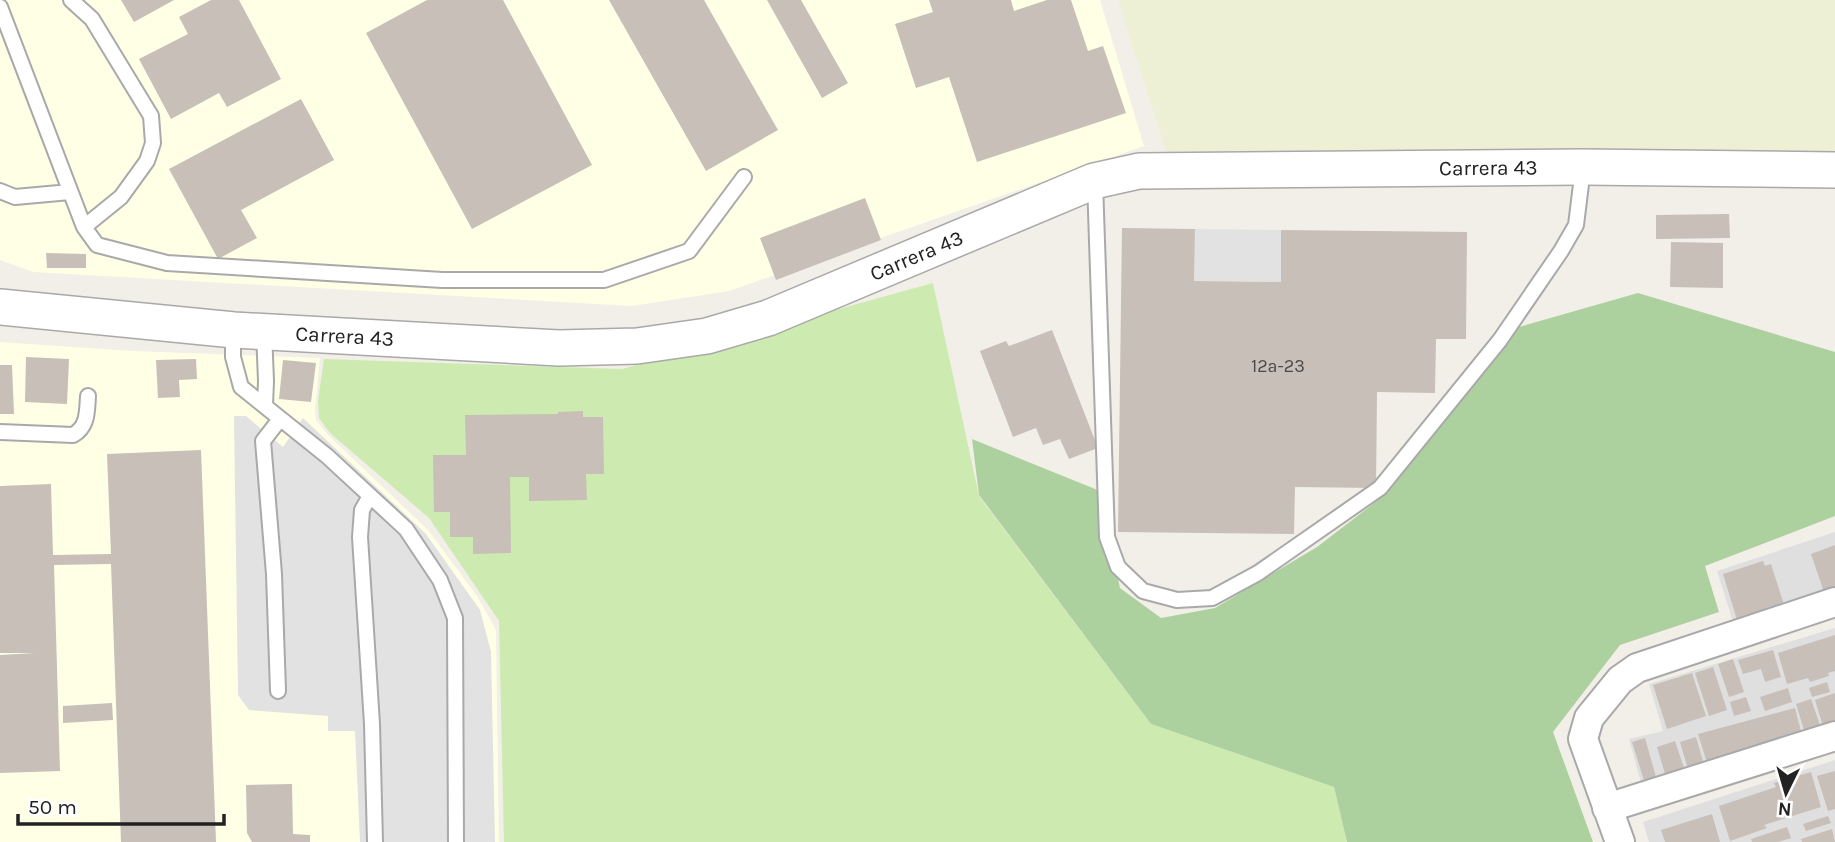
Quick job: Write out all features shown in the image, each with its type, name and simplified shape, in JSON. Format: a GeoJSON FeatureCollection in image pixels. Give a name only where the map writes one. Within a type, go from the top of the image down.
{"type":"FeatureCollection","features":[{"type":"Feature","properties":{"kind":"street","name":"Carrera 43"},"geometry":{"type":"LineString","coordinates":[[0,307],[249,330],[559,348],[637,346],[707,336],[768,318],[1094,181],[1139,172],[1583,167],[1835,170]]}},
{"type":"Feature","properties":{"kind":"street"},"geometry":{"type":"LineString","coordinates":[[1620,842],[1583,740],[1589,718],[1620,680],[1637,668],[1835,602]]}},
{"type":"Feature","properties":{"kind":"street"},"geometry":{"type":"LineString","coordinates":[[1607,808],[1835,736]]}},
{"type":"Feature","properties":{"kind":"lane"},"geometry":{"type":"LineString","coordinates":[[71,0],[92,19],[150,116],[153,143],[147,161],[121,197],[84,227]]}},
{"type":"Feature","properties":{"kind":"lane"},"geometry":{"type":"LineString","coordinates":[[0,8],[3,26],[84,227],[97,245],[167,263],[442,280],[604,280],[689,251],[744,177]]}},
{"type":"Feature","properties":{"kind":"lane"},"geometry":{"type":"LineString","coordinates":[[1094,181],[1107,537],[1118,567],[1143,591],[1177,600],[1212,598],[1246,580],[1380,488],[1500,340],[1561,251],[1576,225],[1583,167]]}},
{"type":"Feature","properties":{"kind":"lane"},"geometry":{"type":"LineString","coordinates":[[0,191],[15,197],[70,192]]}},
{"type":"Feature","properties":{"kind":"lane"},"geometry":{"type":"LineString","coordinates":[[249,330],[233,357],[241,387],[327,456],[406,530],[440,580],[454,618],[456,842]]}},
{"type":"Feature","properties":{"kind":"lane"},"geometry":{"type":"LineString","coordinates":[[249,330],[266,380],[265,406]]}},
{"type":"Feature","properties":{"kind":"lane"},"geometry":{"type":"LineString","coordinates":[[0,432],[73,435],[80,431],[85,423],[88,396]]}},
{"type":"Feature","properties":{"kind":"lane"},"geometry":{"type":"LineString","coordinates":[[278,691],[274,574],[263,441],[280,419]]}},
{"type":"Feature","properties":{"kind":"lane"},"geometry":{"type":"LineString","coordinates":[[370,496],[362,510],[360,537],[372,724],[375,842]]}},
{"type":"Feature","properties":{"kind":"shaded area"},"geometry":{"type":"Polygon","coordinates":[[[0,0],[1100,0],[1144,146],[729,291],[632,306],[33,272],[0,260],[0,0]]]}},
{"type":"Feature","properties":{"kind":"shaded area"},"geometry":{"type":"Polygon","coordinates":[[[1118,0],[1835,0],[1835,158],[1166,152],[1118,0]]]}},
{"type":"Feature","properties":{"kind":"shaded area"},"geometry":{"type":"Polygon","coordinates":[[[1195,229],[1281,230],[1281,282],[1194,281],[1195,229]]]}},
{"type":"Feature","properties":{"kind":"shaded area"},"geometry":{"type":"Polygon","coordinates":[[[0,342],[133,351],[320,358],[316,420],[329,436],[428,530],[477,596],[496,630],[499,842],[0,842],[0,342]]]}},
{"type":"Feature","properties":{"kind":"shaded area"},"geometry":{"type":"Polygon","coordinates":[[[234,416],[246,416],[283,447],[303,418],[426,534],[480,610],[491,652],[495,842],[360,842],[355,731],[328,731],[328,716],[249,710],[238,695],[234,416]]]}},
{"type":"Feature","properties":{"kind":"shaded area"},"geometry":{"type":"Polygon","coordinates":[[[1835,532],[1835,596],[1735,628],[1717,571],[1835,532]]]}},
{"type":"Feature","properties":{"kind":"shaded area"},"geometry":{"type":"Polygon","coordinates":[[[1835,628],[1835,730],[1643,790],[1629,739],[1663,731],[1649,684],[1835,628]]]}},
{"type":"Feature","properties":{"kind":"shaded area"},"geometry":{"type":"Polygon","coordinates":[[[1835,760],[1835,842],[1649,842],[1643,822],[1835,760]]]}},
{"type":"Feature","properties":{"kind":"green space"},"geometry":{"type":"Polygon","coordinates":[[[933,283],[979,496],[1151,724],[1334,787],[1347,842],[504,842],[499,621],[429,518],[330,433],[319,418],[318,401],[324,359],[622,369],[933,283]]]}},
{"type":"Feature","properties":{"kind":"green space"},"geometry":{"type":"Polygon","coordinates":[[[1638,293],[1835,352],[1835,516],[1705,566],[1719,612],[1620,645],[1553,732],[1593,842],[1347,842],[1334,787],[1151,724],[979,495],[972,439],[1100,491],[1120,588],[1161,618],[1215,608],[1317,547],[1382,497],[1519,327],[1638,293]]]}},
{"type":"Feature","properties":{"kind":"building"},"geometry":{"type":"Polygon","coordinates":[[[121,0],[174,0],[134,22],[121,0]]]}},
{"type":"Feature","properties":{"kind":"building"},"geometry":{"type":"Polygon","coordinates":[[[211,0],[239,0],[281,79],[227,107],[219,93],[171,119],[139,59],[188,34],[179,17],[211,0]]]}},
{"type":"Feature","properties":{"kind":"building"},"geometry":{"type":"Polygon","coordinates":[[[427,0],[503,0],[592,165],[472,229],[366,33],[427,0]]]}},
{"type":"Feature","properties":{"kind":"building"},"geometry":{"type":"Polygon","coordinates":[[[609,0],[704,0],[778,130],[706,171],[609,0]]]}},
{"type":"Feature","properties":{"kind":"building"},"geometry":{"type":"Polygon","coordinates":[[[767,0],[801,0],[848,83],[822,98],[767,0]]]}},
{"type":"Feature","properties":{"kind":"building"},"geometry":{"type":"Polygon","coordinates":[[[929,0],[1011,0],[1014,11],[1047,0],[1071,0],[1088,51],[1103,46],[1126,113],[977,162],[949,77],[916,88],[895,24],[933,12],[929,0]]]}},
{"type":"Feature","properties":{"kind":"building"},"geometry":{"type":"Polygon","coordinates":[[[301,99],[334,160],[241,210],[257,238],[218,259],[169,169],[301,99]]]}},
{"type":"Feature","properties":{"kind":"building"},"geometry":{"type":"Polygon","coordinates":[[[865,198],[881,240],[776,280],[760,238],[865,198]]]}},
{"type":"Feature","properties":{"kind":"building"},"geometry":{"type":"Polygon","coordinates":[[[1729,214],[1730,238],[1656,239],[1656,215],[1729,214]]]}},
{"type":"Feature","properties":{"kind":"building"},"geometry":{"type":"Polygon","coordinates":[[[1122,228],[1195,229],[1194,281],[1281,282],[1281,230],[1467,232],[1466,339],[1436,339],[1435,393],[1377,392],[1376,488],[1295,487],[1294,534],[1118,532],[1122,228]]]}},
{"type":"Feature","properties":{"kind":"building"},"geometry":{"type":"Polygon","coordinates":[[[1671,242],[1723,243],[1723,288],[1670,287],[1671,242]]]}},
{"type":"Feature","properties":{"kind":"building"},"geometry":{"type":"Polygon","coordinates":[[[46,253],[86,254],[86,268],[47,268],[46,253]]]}},
{"type":"Feature","properties":{"kind":"building"},"geometry":{"type":"Polygon","coordinates":[[[1052,330],[1098,448],[1069,459],[1060,439],[1043,445],[1036,428],[1013,437],[980,351],[1006,341],[1009,346],[1052,330]]]}},
{"type":"Feature","properties":{"kind":"building"},"geometry":{"type":"Polygon","coordinates":[[[26,357],[69,359],[67,404],[25,402],[26,357]]]}},
{"type":"Feature","properties":{"kind":"building"},"geometry":{"type":"Polygon","coordinates":[[[196,359],[197,379],[179,380],[180,397],[158,398],[156,360],[196,359]]]}},
{"type":"Feature","properties":{"kind":"building"},"geometry":{"type":"Polygon","coordinates":[[[283,360],[316,363],[311,402],[279,399],[283,360]]]}},
{"type":"Feature","properties":{"kind":"building"},"geometry":{"type":"Polygon","coordinates":[[[0,365],[12,365],[14,414],[0,414],[0,365]]]}},
{"type":"Feature","properties":{"kind":"building"},"geometry":{"type":"Polygon","coordinates":[[[583,411],[583,417],[603,417],[604,474],[586,474],[587,500],[529,501],[529,477],[510,477],[511,553],[473,554],[473,537],[450,537],[450,512],[434,512],[433,455],[466,455],[465,415],[558,414],[583,411]]]}},
{"type":"Feature","properties":{"kind":"building"},"geometry":{"type":"Polygon","coordinates":[[[201,450],[216,842],[121,842],[111,564],[54,565],[60,771],[0,773],[0,655],[35,653],[0,653],[0,486],[51,484],[53,555],[111,554],[107,454],[201,450]]]}},
{"type":"Feature","properties":{"kind":"building"},"geometry":{"type":"Polygon","coordinates":[[[1835,545],[1835,595],[1826,598],[1811,554],[1835,545]]]}},
{"type":"Feature","properties":{"kind":"building"},"geometry":{"type":"Polygon","coordinates":[[[1763,561],[1765,566],[1771,564],[1785,608],[1738,623],[1723,574],[1763,561]]]}},
{"type":"Feature","properties":{"kind":"building"},"geometry":{"type":"Polygon","coordinates":[[[1835,635],[1835,671],[1828,673],[1829,676],[1810,682],[1808,678],[1787,684],[1778,653],[1835,635]]]}},
{"type":"Feature","properties":{"kind":"building"},"geometry":{"type":"Polygon","coordinates":[[[1773,650],[1781,677],[1765,682],[1761,669],[1743,674],[1738,660],[1773,650]]]}},
{"type":"Feature","properties":{"kind":"building"},"geometry":{"type":"Polygon","coordinates":[[[1733,659],[1744,692],[1729,697],[1718,664],[1733,659]]]}},
{"type":"Feature","properties":{"kind":"building"},"geometry":{"type":"Polygon","coordinates":[[[1713,667],[1727,710],[1709,716],[1695,673],[1713,667]]]}},
{"type":"Feature","properties":{"kind":"building"},"geometry":{"type":"Polygon","coordinates":[[[1692,673],[1706,716],[1667,729],[1653,685],[1692,673]]]}},
{"type":"Feature","properties":{"kind":"building"},"geometry":{"type":"Polygon","coordinates":[[[1827,682],[1830,692],[1812,697],[1809,688],[1827,682]]]}},
{"type":"Feature","properties":{"kind":"building"},"geometry":{"type":"Polygon","coordinates":[[[1788,688],[1792,702],[1765,711],[1760,697],[1788,688]]]}},
{"type":"Feature","properties":{"kind":"building"},"geometry":{"type":"Polygon","coordinates":[[[1835,693],[1835,730],[1825,733],[1815,700],[1835,693]]]}},
{"type":"Feature","properties":{"kind":"building"},"geometry":{"type":"Polygon","coordinates":[[[1746,697],[1751,711],[1734,716],[1730,702],[1746,697]]]}},
{"type":"Feature","properties":{"kind":"building"},"geometry":{"type":"Polygon","coordinates":[[[1811,699],[1820,725],[1804,730],[1796,704],[1811,699]]]}},
{"type":"Feature","properties":{"kind":"building"},"geometry":{"type":"Polygon","coordinates":[[[112,703],[113,720],[63,723],[63,706],[112,703]]]}},
{"type":"Feature","properties":{"kind":"building"},"geometry":{"type":"Polygon","coordinates":[[[1795,708],[1802,735],[1708,766],[1698,734],[1795,708]]]}},
{"type":"Feature","properties":{"kind":"building"},"geometry":{"type":"Polygon","coordinates":[[[1696,737],[1705,768],[1689,773],[1680,742],[1696,737]]]}},
{"type":"Feature","properties":{"kind":"building"},"geometry":{"type":"Polygon","coordinates":[[[1645,738],[1658,784],[1646,787],[1632,742],[1645,738]]]}},
{"type":"Feature","properties":{"kind":"building"},"geometry":{"type":"Polygon","coordinates":[[[1675,741],[1685,771],[1666,777],[1657,747],[1675,741]]]}},
{"type":"Feature","properties":{"kind":"building"},"geometry":{"type":"Polygon","coordinates":[[[1835,771],[1835,809],[1828,811],[1817,776],[1835,771]]]}},
{"type":"Feature","properties":{"kind":"building"},"geometry":{"type":"Polygon","coordinates":[[[1811,772],[1821,807],[1764,825],[1767,828],[1730,841],[1719,806],[1776,787],[1774,783],[1811,772]]]}},
{"type":"Feature","properties":{"kind":"building"},"geometry":{"type":"Polygon","coordinates":[[[292,784],[293,834],[310,835],[310,842],[252,842],[247,833],[246,785],[292,784]]]}},
{"type":"Feature","properties":{"kind":"building"},"geometry":{"type":"Polygon","coordinates":[[[1712,814],[1720,842],[1665,842],[1661,830],[1712,814]]]}},
{"type":"Feature","properties":{"kind":"building"},"geometry":{"type":"Polygon","coordinates":[[[1828,816],[1831,823],[1806,831],[1803,824],[1828,816]]]}},
{"type":"Feature","properties":{"kind":"building"},"geometry":{"type":"Polygon","coordinates":[[[1787,827],[1791,838],[1778,842],[1752,842],[1751,839],[1787,827]]]}},
{"type":"Feature","properties":{"kind":"building"},"geometry":{"type":"Polygon","coordinates":[[[1832,829],[1835,842],[1802,842],[1801,839],[1832,829]]]}}]}
